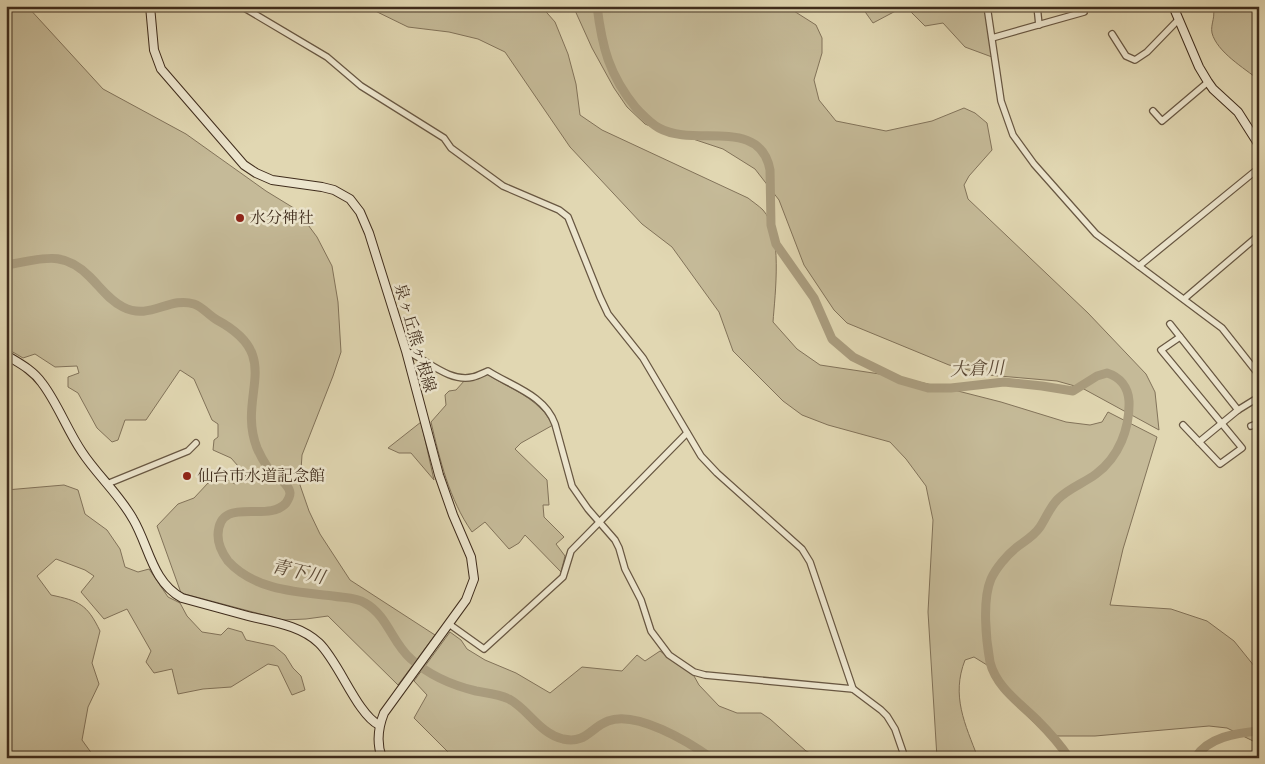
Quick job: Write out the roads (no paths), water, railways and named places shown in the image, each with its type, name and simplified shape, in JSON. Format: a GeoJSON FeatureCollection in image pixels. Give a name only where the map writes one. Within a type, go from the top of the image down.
{"type":"FeatureCollection","features":[{"type":"Feature","properties":{"kind":"main road","name":"泉ヶ丘熊ヶ根線"},"geometry":{"type":"LineString","coordinates":[[150,6],[154,50],[161,69],[244,165],[272,180],[334,190],[345,195],[360,212],[369,233],[406,351],[439,475],[473,566],[474,579],[471,590],[449,624],[384,713],[379,725],[379,749],[382,758]]}},
{"type":"Feature","properties":{"kind":"main road"},"geometry":{"type":"LineString","coordinates":[[1174,6],[1199,67],[1208,82],[1238,112],[1259,145]]}},
{"type":"Feature","properties":{"kind":"main road"},"geometry":{"type":"LineString","coordinates":[[6,355],[27,368],[42,383],[82,452],[128,510],[162,582],[182,598],[291,627],[311,636],[330,657],[369,717],[379,725]]}},
{"type":"Feature","properties":{"kind":"street"},"geometry":{"type":"LineString","coordinates":[[241,6],[327,57],[361,86],[444,138],[450,148],[503,186],[564,213],[571,222],[608,314],[643,358],[701,456],[716,473],[806,554],[824,599],[853,689]]}},
{"type":"Feature","properties":{"kind":"street"},"geometry":{"type":"LineString","coordinates":[[987,6],[1001,101],[1012,135],[1034,164],[1096,234],[1222,328],[1259,375]]}},
{"type":"Feature","properties":{"kind":"street"},"geometry":{"type":"LineString","coordinates":[[1037,6],[1038,25]]}},
{"type":"Feature","properties":{"kind":"street"},"geometry":{"type":"LineString","coordinates":[[992,38],[1084,12],[1081,6]]}},
{"type":"Feature","properties":{"kind":"street"},"geometry":{"type":"LineString","coordinates":[[1112,34],[1126,56],[1135,60],[1148,52],[1179,19]]}},
{"type":"Feature","properties":{"kind":"street"},"geometry":{"type":"LineString","coordinates":[[1153,111],[1162,121],[1208,82]]}},
{"type":"Feature","properties":{"kind":"street"},"geometry":{"type":"LineString","coordinates":[[1139,266],[1259,168]]}},
{"type":"Feature","properties":{"kind":"street"},"geometry":{"type":"LineString","coordinates":[[1184,300],[1259,235]]}},
{"type":"Feature","properties":{"kind":"street"},"geometry":{"type":"LineString","coordinates":[[1170,324],[1238,410]]}},
{"type":"Feature","properties":{"kind":"street"},"geometry":{"type":"LineString","coordinates":[[1180,337],[1161,350],[1242,448],[1220,464],[1183,425]]}},
{"type":"Feature","properties":{"kind":"street"},"geometry":{"type":"LineString","coordinates":[[406,351],[452,376],[462,378],[473,377],[488,371],[530,394],[552,415],[572,486],[579,499],[615,540],[625,569],[641,600],[651,631],[669,655],[680,664],[694,672],[716,677],[853,689],[887,716],[895,729],[905,758]]}},
{"type":"Feature","properties":{"kind":"street"},"geometry":{"type":"LineString","coordinates":[[1199,442],[1238,410],[1259,397]]}},
{"type":"Feature","properties":{"kind":"street"},"geometry":{"type":"LineString","coordinates":[[1251,426],[1259,423]]}},
{"type":"Feature","properties":{"kind":"street"},"geometry":{"type":"LineString","coordinates":[[449,624],[484,649],[563,578],[571,551],[687,433]]}},
{"type":"Feature","properties":{"kind":"street"},"geometry":{"type":"LineString","coordinates":[[107,484],[188,451],[196,443]]}},
{"type":"Feature","properties":{"kind":"waterway","name":"大倉川"},"geometry":{"type":"LineString","coordinates":[[597,6],[604,48],[613,72],[636,108],[650,121],[659,128],[674,133],[740,138],[754,143],[764,154],[770,170],[771,225],[776,244],[814,298],[832,339],[853,357],[900,380],[928,388],[951,388],[1004,382],[1073,391],[1097,376],[1107,373],[1116,377],[1125,387],[1129,401],[1128,421],[1117,451],[1096,474],[1058,499],[1038,530],[1013,550],[996,570],[991,579],[986,598],[986,632],[990,662],[997,679],[1009,694],[1046,729],[1069,758]]}},
{"type":"Feature","properties":{"kind":"waterway","name":"青下川"},"geometry":{"type":"LineString","coordinates":[[6,265],[50,258],[70,262],[90,277],[113,301],[133,311],[151,310],[176,303],[194,304],[238,334],[249,348],[254,363],[252,429],[257,448],[268,468],[284,483],[290,493],[286,503],[278,509],[235,512],[227,516],[220,523],[218,535],[221,549],[228,561],[238,571],[263,584],[277,588],[361,601],[373,608],[385,622],[405,653],[426,670],[458,686],[509,699],[547,732],[555,736],[563,739],[577,739],[608,721],[620,719],[633,720],[662,729],[711,758]]}},
{"type":"Feature","properties":{"kind":"waterway"},"geometry":{"type":"LineString","coordinates":[[1195,758],[1207,745],[1223,737],[1259,731]]}},
{"type":"Feature","properties":{"kind":"place","name":"水分神社"},"geometry":{"type":"Point","coordinates":[240,218]}},
{"type":"Feature","properties":{"kind":"place","name":"仙台市水道記念館"},"geometry":{"type":"Point","coordinates":[187,476]}}]}
